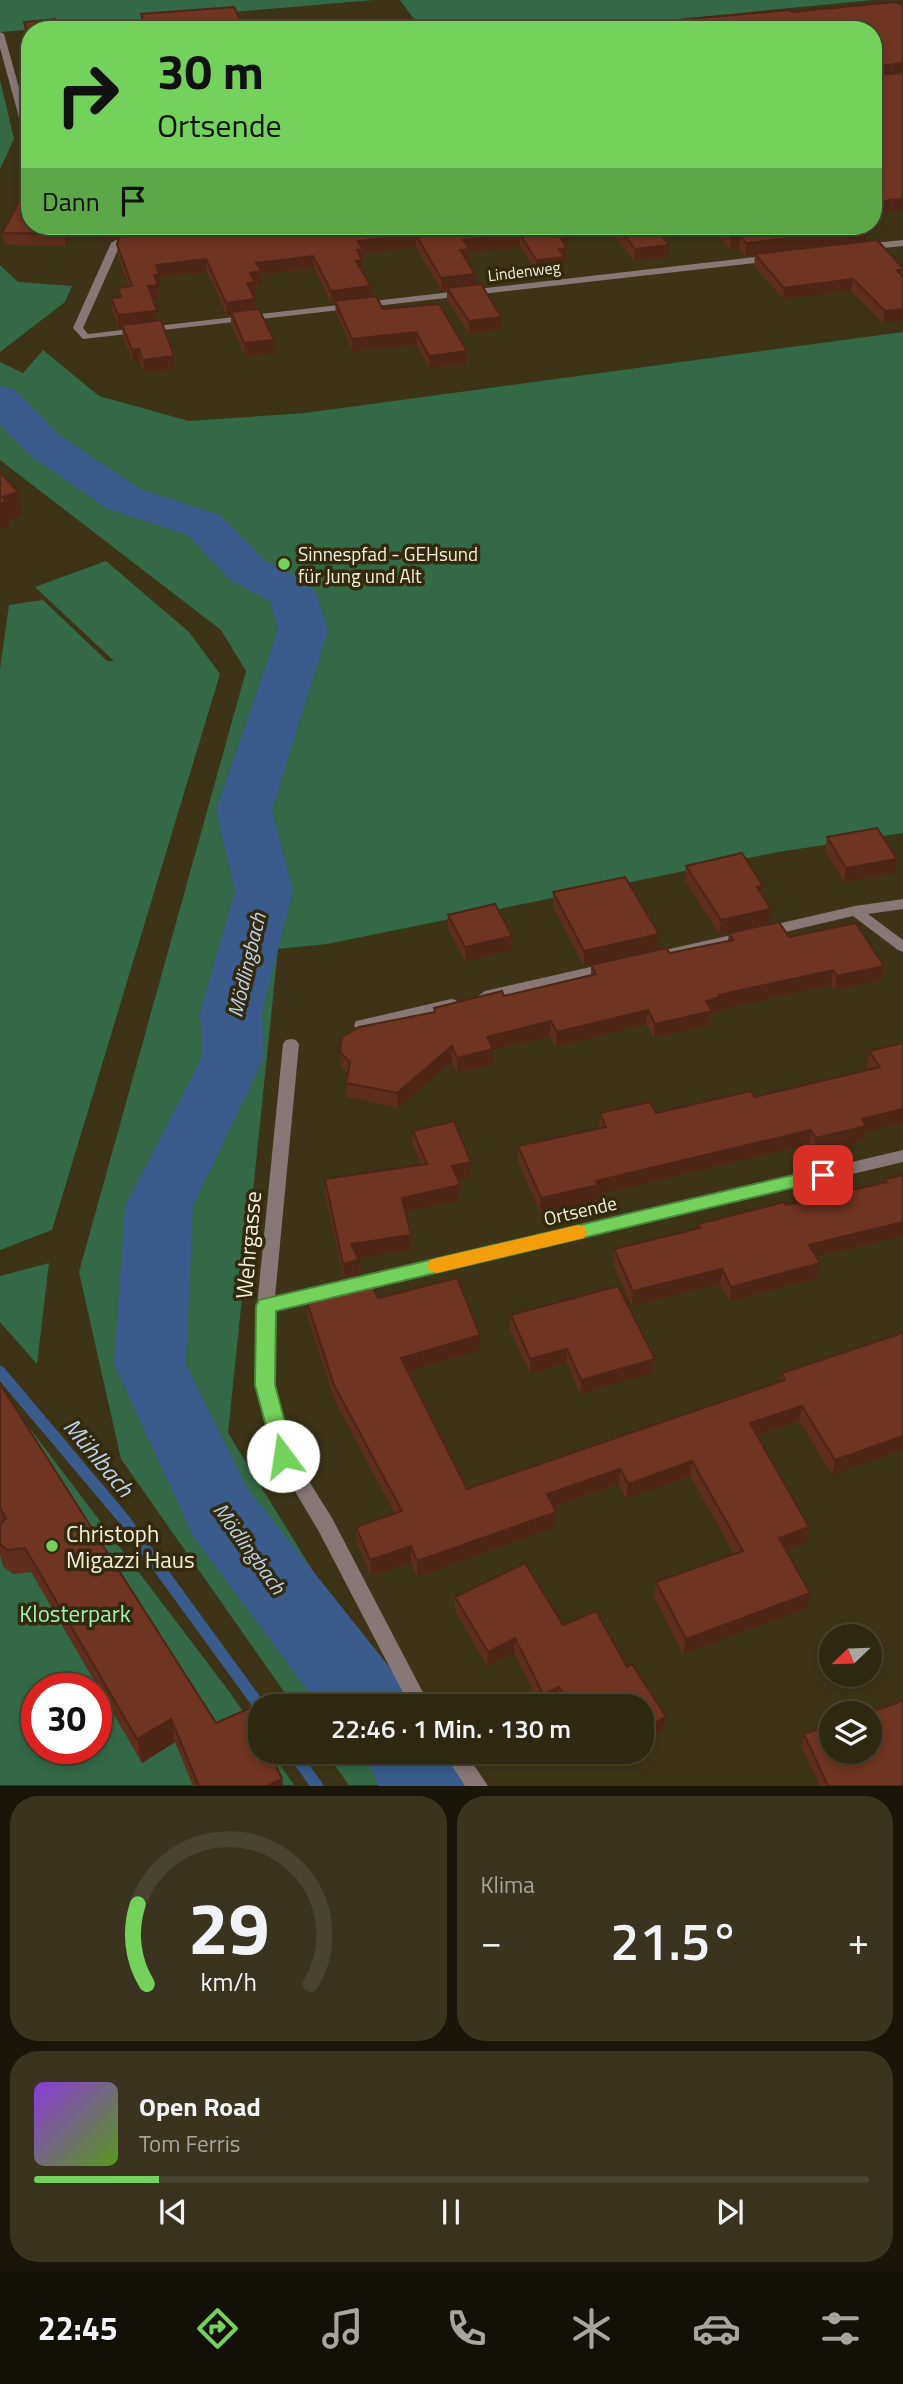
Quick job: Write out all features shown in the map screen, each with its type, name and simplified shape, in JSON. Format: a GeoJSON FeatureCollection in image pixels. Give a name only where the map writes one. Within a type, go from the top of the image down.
{"type":"FeatureCollection","features":[{"type":"Feature","properties":{"kind":"street"},"geometry":{"type":"LineString","coordinates":[[0,34],[21,104]]}},
{"type":"Feature","properties":{"kind":"street","name":"Lindenweg"},"geometry":{"type":"LineString","coordinates":[[116,243],[78,328],[86,337],[780,257]]}},
{"type":"Feature","properties":{"kind":"street"},"geometry":{"type":"LineString","coordinates":[[854,248],[903,243]]}},
{"type":"Feature","properties":{"kind":"street"},"geometry":{"type":"LineString","coordinates":[[655,957],[855,911],[903,904]]}},
{"type":"Feature","properties":{"kind":"street"},"geometry":{"type":"LineString","coordinates":[[855,911],[903,947]]}},
{"type":"Feature","properties":{"kind":"street"},"geometry":{"type":"LineString","coordinates":[[360,1025],[628,963]]}},
{"type":"Feature","properties":{"kind":"street","name":"Wehrgasse"},"geometry":{"type":"LineString","coordinates":[[291,1045],[266,1306],[265,1385],[283,1456],[325,1524],[414,1694]]}},
{"type":"Feature","properties":{"kind":"street","name":"Ortsende"},"geometry":{"type":"LineString","coordinates":[[266,1306],[903,1156]]}},
{"type":"Feature","properties":{"kind":"street"},"geometry":{"type":"LineString","coordinates":[[462,1764],[478,1786]]}},
{"type":"Feature","properties":{"kind":"green space"},"geometry":{"type":"Polygon","coordinates":[[[0,0],[374,0],[129,21],[21,21],[21,30],[0,32],[0,0]]]}},
{"type":"Feature","properties":{"kind":"green space"},"geometry":{"type":"Polygon","coordinates":[[[400,0],[873,0],[658,21],[415,21],[400,0]]]}},
{"type":"Feature","properties":{"kind":"green space"},"geometry":{"type":"Polygon","coordinates":[[[0,80],[14,139],[0,169],[0,80]]]}},
{"type":"Feature","properties":{"kind":"green space"},"geometry":{"type":"Polygon","coordinates":[[[0,265],[18,282],[72,286],[65,302],[0,352],[0,265]]]}},
{"type":"Feature","properties":{"kind":"green space"},"geometry":{"type":"Polygon","coordinates":[[[903,332],[903,833],[778,852],[327,944],[278,949],[228,1433],[389,1694],[286,1694],[121,1459],[79,1272],[246,671],[221,630],[0,460],[0,362],[23,373],[43,350],[99,396],[189,421],[305,413],[903,332]]]}},
{"type":"Feature","properties":{"kind":"green space"},"geometry":{"type":"Polygon","coordinates":[[[106,561],[189,632],[220,674],[52,1230],[0,1250],[0,669],[9,605],[43,600],[107,661],[114,661],[35,587],[106,561]]]}},
{"type":"Feature","properties":{"kind":"green space"},"geometry":{"type":"Polygon","coordinates":[[[49,1263],[37,1364],[0,1322],[0,1276],[49,1263]]]}},
{"type":"Feature","properties":{"kind":"green space","name":"Klosterpark"},"geometry":{"type":"Polygon","coordinates":[[[0,1389],[248,1718],[248,1764],[279,1764],[294,1785],[0,1785],[0,1389]]]}},
{"type":"Feature","properties":{"kind":"green space"},"geometry":{"type":"Polygon","coordinates":[[[334,1764],[401,1764],[415,1785],[349,1785],[334,1764]]]}},
{"type":"Feature","properties":{"kind":"building"},"geometry":{"type":"Polygon","coordinates":[[[895,2],[903,5],[903,63],[882,66],[882,21],[667,21],[789,10],[792,12],[895,2]]]}},
{"type":"Feature","properties":{"kind":"building"},"geometry":{"type":"Polygon","coordinates":[[[234,7],[241,21],[144,21],[141,14],[234,7]]]}},
{"type":"Feature","properties":{"kind":"building"},"geometry":{"type":"Polygon","coordinates":[[[903,73],[903,199],[882,201],[882,74],[903,73]]]}},
{"type":"Feature","properties":{"kind":"building"},"geometry":{"type":"Polygon","coordinates":[[[21,198],[21,233],[2,233],[21,198]]]}},
{"type":"Feature","properties":{"kind":"building"},"geometry":{"type":"Polygon","coordinates":[[[120,235],[416,235],[358,241],[363,249],[357,250],[362,260],[356,261],[371,286],[331,291],[313,256],[256,263],[261,271],[250,273],[255,282],[247,283],[255,299],[226,303],[206,259],[156,265],[159,275],[154,275],[158,285],[148,286],[157,311],[118,315],[111,298],[121,297],[118,288],[132,286],[117,244],[120,235]]]}},
{"type":"Feature","properties":{"kind":"building"},"geometry":{"type":"Polygon","coordinates":[[[416,235],[510,235],[463,240],[469,249],[460,250],[475,274],[441,278],[416,235]]]}},
{"type":"Feature","properties":{"kind":"building"},"geometry":{"type":"Polygon","coordinates":[[[521,235],[566,235],[568,238],[561,239],[567,248],[559,249],[564,257],[536,260],[521,235]]]}},
{"type":"Feature","properties":{"kind":"building"},"geometry":{"type":"Polygon","coordinates":[[[624,235],[661,235],[669,245],[635,249],[624,235]]]}},
{"type":"Feature","properties":{"kind":"building"},"geometry":{"type":"Polygon","coordinates":[[[729,235],[815,235],[746,243],[740,236],[729,235]]]}},
{"type":"Feature","properties":{"kind":"building"},"geometry":{"type":"Polygon","coordinates":[[[877,240],[903,268],[897,270],[903,277],[903,309],[885,311],[853,279],[784,288],[755,254],[877,240]]]}},
{"type":"Feature","properties":{"kind":"building"},"geometry":{"type":"Polygon","coordinates":[[[481,284],[501,317],[469,321],[447,288],[481,284]]]}},
{"type":"Feature","properties":{"kind":"building"},"geometry":{"type":"Polygon","coordinates":[[[376,296],[383,309],[439,304],[467,351],[429,356],[416,332],[352,339],[335,301],[376,296]]]}},
{"type":"Feature","properties":{"kind":"building"},"geometry":{"type":"Polygon","coordinates":[[[259,309],[274,340],[244,343],[231,312],[259,309]]]}},
{"type":"Feature","properties":{"kind":"building"},"geometry":{"type":"Polygon","coordinates":[[[161,320],[174,356],[143,360],[139,349],[132,350],[122,325],[161,320]]]}},
{"type":"Feature","properties":{"kind":"building"},"geometry":{"type":"Polygon","coordinates":[[[0,472],[18,492],[2,497],[6,502],[0,504],[0,472]]]}},
{"type":"Feature","properties":{"kind":"building"},"geometry":{"type":"Polygon","coordinates":[[[877,828],[897,859],[846,868],[827,837],[877,828]]]}},
{"type":"Feature","properties":{"kind":"building"},"geometry":{"type":"Polygon","coordinates":[[[742,853],[763,886],[757,887],[771,909],[721,920],[686,866],[742,853]]]}},
{"type":"Feature","properties":{"kind":"building"},"geometry":{"type":"Polygon","coordinates":[[[625,877],[659,934],[584,951],[553,892],[625,877]]]}},
{"type":"Feature","properties":{"kind":"building"},"geometry":{"type":"Polygon","coordinates":[[[495,904],[512,936],[465,947],[448,915],[495,904]]]}},
{"type":"Feature","properties":{"kind":"building"},"geometry":{"type":"Polygon","coordinates":[[[779,922],[789,937],[856,923],[884,966],[837,976],[833,970],[719,995],[720,997],[706,1001],[712,1011],[655,1024],[648,1010],[557,1032],[551,1021],[487,1037],[493,1049],[457,1058],[452,1046],[397,1093],[346,1083],[350,1062],[340,1052],[342,1037],[359,1027],[435,1012],[434,1008],[502,991],[504,996],[596,974],[591,965],[666,948],[670,953],[733,940],[729,933],[779,922]]]}},
{"type":"Feature","properties":{"kind":"building"},"geometry":{"type":"Polygon","coordinates":[[[903,1043],[903,1109],[862,1119],[866,1126],[816,1138],[811,1130],[596,1181],[598,1185],[541,1198],[518,1146],[606,1127],[600,1113],[650,1102],[656,1113],[751,1091],[755,1097],[880,1067],[869,1051],[903,1043]]]}},
{"type":"Feature","properties":{"kind":"building"},"geometry":{"type":"Polygon","coordinates":[[[454,1121],[471,1162],[452,1166],[460,1185],[402,1198],[411,1235],[351,1244],[359,1260],[343,1264],[325,1179],[427,1164],[413,1131],[454,1121]]]}},
{"type":"Feature","properties":{"kind":"building"},"geometry":{"type":"Polygon","coordinates":[[[903,1175],[903,1222],[809,1245],[820,1263],[731,1287],[722,1269],[633,1291],[614,1249],[700,1228],[698,1224],[784,1202],[786,1205],[887,1182],[885,1179],[903,1175]]]}},
{"type":"Feature","properties":{"kind":"building"},"geometry":{"type":"Polygon","coordinates":[[[367,1276],[378,1298],[457,1278],[480,1335],[401,1358],[467,1489],[785,1380],[782,1373],[903,1333],[903,1436],[835,1460],[802,1406],[750,1423],[809,1527],[779,1538],[810,1593],[686,1639],[656,1582],[743,1551],[692,1461],[628,1484],[620,1469],[547,1494],[556,1512],[417,1561],[411,1546],[370,1560],[356,1527],[402,1511],[334,1385],[306,1299],[349,1290],[347,1281],[367,1276]]]}},
{"type":"Feature","properties":{"kind":"building"},"geometry":{"type":"Polygon","coordinates":[[[618,1286],[655,1359],[581,1380],[567,1349],[530,1359],[511,1315],[618,1286]]]}},
{"type":"Feature","properties":{"kind":"building"},"geometry":{"type":"Polygon","coordinates":[[[0,1384],[216,1723],[248,1709],[248,1764],[275,1764],[282,1779],[267,1786],[199,1786],[171,1719],[137,1739],[112,1696],[112,1673],[98,1673],[25,1548],[7,1550],[0,1544],[0,1524],[6,1518],[0,1508],[0,1384]]]}},
{"type":"Feature","properties":{"kind":"building"},"geometry":{"type":"Polygon","coordinates":[[[525,1563],[563,1625],[596,1611],[627,1667],[632,1664],[651,1694],[563,1694],[559,1687],[543,1694],[515,1638],[488,1652],[455,1597],[525,1563]]]}},
{"type":"Feature","properties":{"kind":"building"},"geometry":{"type":"Polygon","coordinates":[[[654,1698],[666,1717],[654,1724],[654,1698]]]}},
{"type":"Feature","properties":{"kind":"building"},"geometry":{"type":"Polygon","coordinates":[[[903,1701],[903,1786],[828,1786],[804,1734],[819,1729],[819,1764],[882,1764],[882,1708],[903,1701]]]}},
{"type":"Feature","properties":{"kind":"waterway","name":"Mödlingbach"},"geometry":{"type":"LineString","coordinates":[[0,399],[43,444],[124,499],[204,525],[247,570],[292,593],[303,630],[244,810],[264,891],[231,1012],[233,1057],[159,1206],[150,1364],[220,1512],[360,1694]]}},
{"type":"Feature","properties":{"kind":"waterway","name":"Mühlbach"},"geometry":{"type":"LineString","coordinates":[[0,1372],[122,1517],[251,1694]]}},
{"type":"Feature","properties":{"kind":"waterway","name":"Mühlbach"},"geometry":{"type":"LineString","coordinates":[[301,1764],[317,1786]]}},
{"type":"Feature","properties":{"kind":"waterway","name":"Mödlingbach"},"geometry":{"type":"LineString","coordinates":[[414,1764],[431,1786]]}},
{"type":"Feature","properties":{"kind":"slow traffic"},"geometry":{"type":"LineString","coordinates":[[437,1266],[578,1232]]}},
{"type":"Feature","properties":{"kind":"place","name":"Sinnespfad - GEHsund für Jung und Alt"},"geometry":{"type":"Point","coordinates":[284,564]}},
{"type":"Feature","properties":{"kind":"place","name":"Christoph Migazzi Haus"},"geometry":{"type":"Point","coordinates":[52,1546]}},
{"type":"Feature","properties":{"kind":"route"},"geometry":{"type":"LineString","coordinates":[[283,1456],[265,1385],[266,1306],[823,1175]]}}]}
